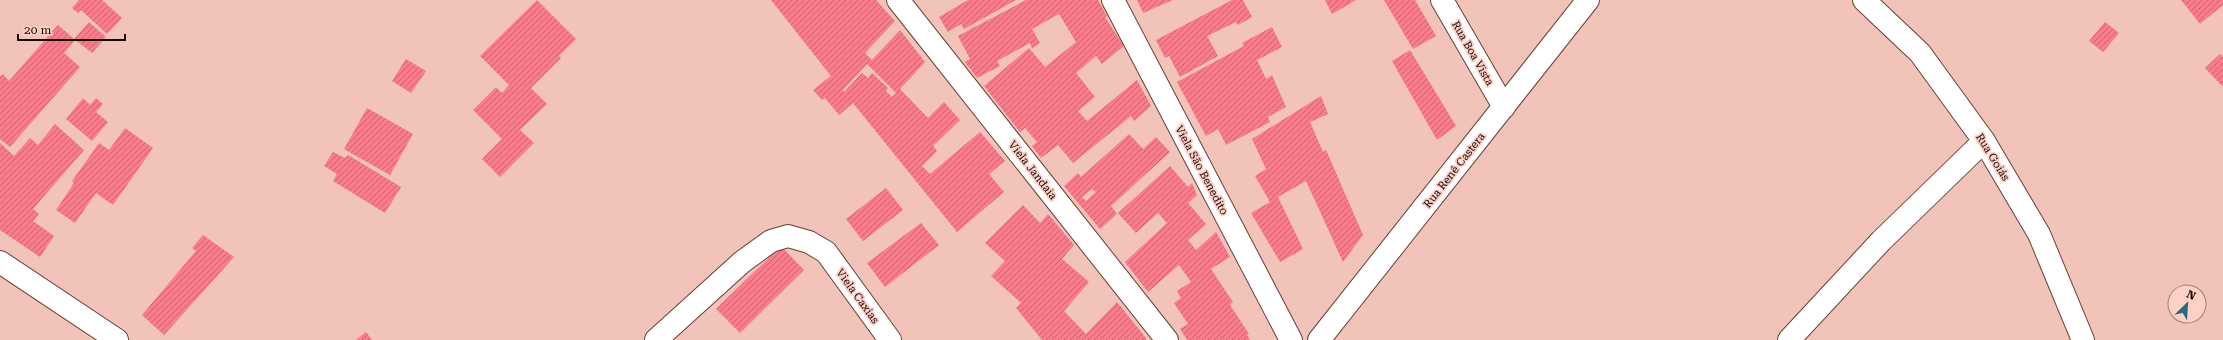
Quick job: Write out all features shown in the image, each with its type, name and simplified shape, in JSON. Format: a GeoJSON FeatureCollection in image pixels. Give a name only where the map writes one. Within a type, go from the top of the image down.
{"type":"FeatureCollection","features":[{"type":"Feature","properties":{"kind":"street","name":"Viela Jandaia"},"geometry":{"type":"LineString","coordinates":[[898,0],[1167,340]]}},
{"type":"Feature","properties":{"kind":"street","name":"Viela São Benedito"},"geometry":{"type":"LineString","coordinates":[[1114,0],[1291,340]]}},
{"type":"Feature","properties":{"kind":"street","name":"Rua Boa Vista"},"geometry":{"type":"LineString","coordinates":[[1442,0],[1504,107]]}},
{"type":"Feature","properties":{"kind":"street","name":"Rua Renê Castera"},"geometry":{"type":"LineString","coordinates":[[1319,340],[1588,0]]}},
{"type":"Feature","properties":{"kind":"street","name":"Rua Goiás"},"geometry":{"type":"LineString","coordinates":[[1864,0],[1920,53],[1984,141],[2038,234],[2083,340]]}},
{"type":"Feature","properties":{"kind":"street"},"geometry":{"type":"LineString","coordinates":[[1790,340],[1881,241],[1984,141]]}},
{"type":"Feature","properties":{"kind":"street","name":"Viela Caxias"},"geometry":{"type":"LineString","coordinates":[[656,340],[742,262],[771,241],[788,236],[809,242],[826,252],[890,340]]}},
{"type":"Feature","properties":{"kind":"street"},"geometry":{"type":"LineString","coordinates":[[0,262],[117,340]]}},
{"type":"Feature","properties":{"kind":"building"},"geometry":{"type":"Polygon","coordinates":[[[79,0],[102,0],[122,18],[107,34],[81,10],[78,13],[72,8],[79,0]]]}},
{"type":"Feature","properties":{"kind":"building"},"geometry":{"type":"Polygon","coordinates":[[[537,0],[576,39],[559,56],[561,58],[531,88],[547,104],[520,130],[534,143],[500,177],[482,159],[502,139],[473,110],[496,87],[502,93],[509,85],[480,56],[537,0]]]}},
{"type":"Feature","properties":{"kind":"building"},"geometry":{"type":"Polygon","coordinates":[[[771,0],[876,0],[895,21],[865,53],[872,60],[900,30],[925,62],[900,89],[928,118],[944,102],[960,120],[933,146],[937,151],[922,166],[930,174],[980,132],[1005,161],[989,174],[1004,192],[957,232],[853,103],[839,115],[825,98],[822,100],[813,90],[831,76],[771,0]],[[867,64],[843,90],[844,92],[862,73],[868,78],[872,73],[888,88],[886,91],[892,97],[896,93],[867,64]]]}},
{"type":"Feature","properties":{"kind":"building"},"geometry":{"type":"Polygon","coordinates":[[[968,0],[1016,0],[964,29],[961,24],[948,32],[939,17],[968,0]]]}},
{"type":"Feature","properties":{"kind":"building"},"geometry":{"type":"Polygon","coordinates":[[[1026,0],[1098,0],[1107,16],[1105,17],[1124,46],[1102,64],[1096,56],[1076,73],[1095,97],[1078,111],[1087,121],[1137,80],[1151,106],[1134,121],[1131,116],[1073,163],[1058,145],[1041,158],[1032,146],[1037,142],[1025,128],[1020,132],[984,86],[1029,48],[1045,67],[1076,42],[1059,14],[1032,29],[1040,43],[1032,48],[1030,43],[997,61],[1000,66],[977,78],[965,62],[970,59],[958,36],[1026,0]]]}},
{"type":"Feature","properties":{"kind":"building"},"geometry":{"type":"Polygon","coordinates":[[[1137,0],[1173,0],[1143,13],[1137,0]]]}},
{"type":"Feature","properties":{"kind":"building"},"geometry":{"type":"Polygon","coordinates":[[[1232,0],[1243,0],[1252,17],[1238,25],[1236,22],[1207,36],[1218,56],[1180,77],[1169,56],[1165,58],[1156,40],[1232,0]]]}},
{"type":"Feature","properties":{"kind":"building"},"geometry":{"type":"Polygon","coordinates":[[[1325,0],[1356,0],[1332,14],[1325,0]]]}},
{"type":"Feature","properties":{"kind":"building"},"geometry":{"type":"Polygon","coordinates":[[[1384,0],[1415,0],[1436,36],[1413,49],[1384,0]]]}},
{"type":"Feature","properties":{"kind":"building"},"geometry":{"type":"Polygon","coordinates":[[[2181,0],[2223,0],[2223,5],[2200,24],[2181,0]]]}},
{"type":"Feature","properties":{"kind":"building"},"geometry":{"type":"Polygon","coordinates":[[[89,22],[106,37],[92,53],[74,39],[89,22]]]}},
{"type":"Feature","properties":{"kind":"building"},"geometry":{"type":"Polygon","coordinates":[[[2105,22],[2119,33],[2103,52],[2089,41],[2105,22]]]}},
{"type":"Feature","properties":{"kind":"building"},"geometry":{"type":"Polygon","coordinates":[[[58,25],[75,40],[64,53],[80,67],[10,147],[0,139],[0,77],[3,74],[9,81],[58,25]]]}},
{"type":"Feature","properties":{"kind":"building"},"geometry":{"type":"Polygon","coordinates":[[[1272,27],[1282,47],[1257,60],[1266,79],[1272,75],[1286,107],[1268,117],[1270,122],[1226,145],[1218,129],[1206,136],[1177,82],[1244,46],[1242,43],[1272,27]]]}},
{"type":"Feature","properties":{"kind":"building"},"geometry":{"type":"Polygon","coordinates":[[[1410,50],[1456,126],[1437,140],[1392,61],[1410,50]]]}},
{"type":"Feature","properties":{"kind":"building"},"geometry":{"type":"Polygon","coordinates":[[[2220,54],[2223,57],[2223,87],[2205,68],[2220,54]]]}},
{"type":"Feature","properties":{"kind":"building"},"geometry":{"type":"Polygon","coordinates":[[[406,59],[426,71],[411,93],[392,81],[406,59]]]}},
{"type":"Feature","properties":{"kind":"building"},"geometry":{"type":"Polygon","coordinates":[[[1321,96],[1328,114],[1310,122],[1323,152],[1326,150],[1363,235],[1343,262],[1306,181],[1278,197],[1303,249],[1280,262],[1251,213],[1270,202],[1255,176],[1266,169],[1252,139],[1321,96]]]}},
{"type":"Feature","properties":{"kind":"building"},"geometry":{"type":"Polygon","coordinates":[[[83,98],[90,105],[96,98],[103,104],[96,112],[108,122],[92,141],[66,119],[83,98]]]}},
{"type":"Feature","properties":{"kind":"building"},"geometry":{"type":"Polygon","coordinates":[[[367,108],[413,134],[390,175],[344,149],[367,108]]]}},
{"type":"Feature","properties":{"kind":"building"},"geometry":{"type":"Polygon","coordinates":[[[55,124],[84,150],[33,209],[39,214],[33,221],[54,236],[40,257],[0,230],[0,143],[14,156],[30,138],[38,145],[55,124]]]}},
{"type":"Feature","properties":{"kind":"building"},"geometry":{"type":"Polygon","coordinates":[[[125,128],[153,148],[113,205],[96,193],[75,223],[56,210],[74,183],[72,181],[99,143],[109,150],[125,128]]]}},
{"type":"Feature","properties":{"kind":"building"},"geometry":{"type":"Polygon","coordinates":[[[1129,134],[1143,149],[1156,137],[1170,152],[1111,206],[1117,214],[1100,229],[1064,186],[1078,173],[1081,177],[1129,134]],[[1092,189],[1082,197],[1086,201],[1096,192],[1092,189]]]}},
{"type":"Feature","properties":{"kind":"building"},"geometry":{"type":"Polygon","coordinates":[[[333,152],[345,158],[348,155],[401,187],[385,213],[333,181],[337,174],[324,166],[333,152]]]}},
{"type":"Feature","properties":{"kind":"building"},"geometry":{"type":"Polygon","coordinates":[[[1170,166],[1188,187],[1192,183],[1197,195],[1188,203],[1206,224],[1188,240],[1196,250],[1216,232],[1230,257],[1211,269],[1233,302],[1230,305],[1249,334],[1247,335],[1250,340],[1187,340],[1180,329],[1188,324],[1174,303],[1181,298],[1177,291],[1191,282],[1179,265],[1148,292],[1125,262],[1167,223],[1158,213],[1136,233],[1118,213],[1170,166]]]}},
{"type":"Feature","properties":{"kind":"building"},"geometry":{"type":"Polygon","coordinates":[[[886,188],[903,210],[863,241],[846,219],[886,188]]]}},
{"type":"Feature","properties":{"kind":"building"},"geometry":{"type":"Polygon","coordinates":[[[1023,205],[1040,223],[1048,214],[1074,245],[1062,259],[1089,282],[1064,311],[1086,334],[1117,302],[1146,338],[1146,340],[1042,340],[1016,308],[1021,303],[991,276],[1005,261],[985,243],[1023,205]]]}},
{"type":"Feature","properties":{"kind":"building"},"geometry":{"type":"Polygon","coordinates":[[[921,223],[939,245],[885,287],[867,263],[921,223]]]}},
{"type":"Feature","properties":{"kind":"building"},"geometry":{"type":"Polygon","coordinates":[[[203,235],[234,257],[164,335],[142,315],[196,251],[192,248],[203,235]]]}},
{"type":"Feature","properties":{"kind":"building"},"geometry":{"type":"Polygon","coordinates":[[[781,246],[804,270],[740,333],[716,309],[781,246]]]}},
{"type":"Feature","properties":{"kind":"building"},"geometry":{"type":"Polygon","coordinates":[[[366,332],[372,340],[356,340],[366,332]]]}}]}
